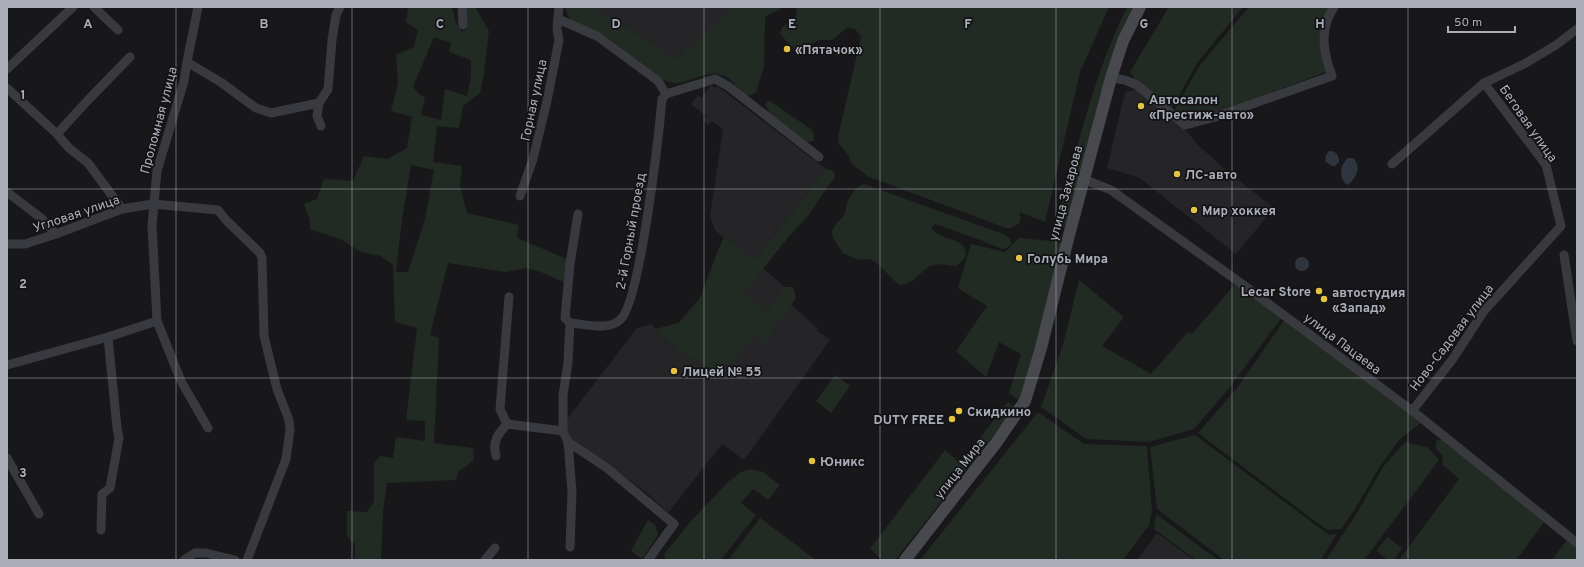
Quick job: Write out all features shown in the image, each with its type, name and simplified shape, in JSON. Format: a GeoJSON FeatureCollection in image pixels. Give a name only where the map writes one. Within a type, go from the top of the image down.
{"type":"FeatureCollection","features":[{"type":"Feature","properties":{"kind":"main road","name":"улица Захарова"},"geometry":{"type":"LineString","coordinates":[[1029,391],[1110,78],[1123,41],[1140,7]]}},
{"type":"Feature","properties":{"kind":"main road","name":"улица Мира"},"geometry":{"type":"LineString","coordinates":[[905,560],[996,443],[1022,406],[1029,391]]}},
{"type":"Feature","properties":{"kind":"street"},"geometry":{"type":"LineString","coordinates":[[7,69],[73,7]]}},
{"type":"Feature","properties":{"kind":"street"},"geometry":{"type":"LineString","coordinates":[[94,7],[118,30]]}},
{"type":"Feature","properties":{"kind":"street","name":"Проломная улица"},"geometry":{"type":"LineString","coordinates":[[198,7],[184,82],[157,171],[152,225],[157,321],[180,381],[208,428]]}},
{"type":"Feature","properties":{"kind":"street"},"geometry":{"type":"LineString","coordinates":[[321,126],[318,116],[319,103],[328,89],[332,40],[336,15],[340,7]]}},
{"type":"Feature","properties":{"kind":"street"},"geometry":{"type":"LineString","coordinates":[[462,7],[463,25]]}},
{"type":"Feature","properties":{"kind":"street","name":"Горная улица"},"geometry":{"type":"LineString","coordinates":[[520,196],[533,159],[547,101],[559,40],[557,28],[559,7]]}},
{"type":"Feature","properties":{"kind":"street"},"geometry":{"type":"LineString","coordinates":[[1110,78],[1125,80],[1137,85],[1185,125],[1215,117],[1332,76],[1325,56],[1323,39],[1334,7]]}},
{"type":"Feature","properties":{"kind":"street"},"geometry":{"type":"LineString","coordinates":[[558,19],[597,36],[658,81],[666,94],[716,79],[728,86],[819,157]]}},
{"type":"Feature","properties":{"kind":"street"},"geometry":{"type":"LineString","coordinates":[[1392,164],[1484,83],[1526,63],[1556,45],[1577,29]]}},
{"type":"Feature","properties":{"kind":"street"},"geometry":{"type":"LineString","coordinates":[[57,134],[130,57]]}},
{"type":"Feature","properties":{"kind":"street"},"geometry":{"type":"LineString","coordinates":[[187,62],[222,83],[256,108],[271,113],[319,103]]}},
{"type":"Feature","properties":{"kind":"street","name":"Беговая улица"},"geometry":{"type":"LineString","coordinates":[[1484,83],[1546,165],[1561,226]]}},
{"type":"Feature","properties":{"kind":"street"},"geometry":{"type":"LineString","coordinates":[[7,88],[57,134],[69,148],[88,164],[122,209]]}},
{"type":"Feature","properties":{"kind":"street","name":"2-й Горный проезд"},"geometry":{"type":"LineString","coordinates":[[570,323],[609,326],[621,320],[628,309],[640,256],[656,154],[662,100],[666,94]]}},
{"type":"Feature","properties":{"kind":"street","name":"улица Пацаева"},"geometry":{"type":"LineString","coordinates":[[1084,179],[1111,190],[1242,284],[1412,411],[1577,543]]}},
{"type":"Feature","properties":{"kind":"street"},"geometry":{"type":"LineString","coordinates":[[7,192],[41,218],[56,234]]}},
{"type":"Feature","properties":{"kind":"street"},"geometry":{"type":"LineString","coordinates":[[153,204],[218,210],[226,220],[260,253],[262,258],[264,336],[277,389],[289,420],[290,430],[286,459],[247,560]]}},
{"type":"Feature","properties":{"kind":"street","name":"Угловая улица"},"geometry":{"type":"LineString","coordinates":[[7,244],[25,244],[122,209],[153,204]]}},
{"type":"Feature","properties":{"kind":"street"},"geometry":{"type":"LineString","coordinates":[[570,547],[572,492],[568,442],[563,431],[563,395],[568,362],[570,323],[565,318],[570,264],[578,214]]}},
{"type":"Feature","properties":{"kind":"street","name":"Ново-Садовая улица"},"geometry":{"type":"LineString","coordinates":[[1412,411],[1452,360],[1484,311],[1561,226]]}},
{"type":"Feature","properties":{"kind":"street"},"geometry":{"type":"LineString","coordinates":[[1564,254],[1577,341]]}},
{"type":"Feature","properties":{"kind":"street"},"geometry":{"type":"LineString","coordinates":[[507,424],[500,409],[509,297]]}},
{"type":"Feature","properties":{"kind":"street"},"geometry":{"type":"LineString","coordinates":[[7,365],[108,337],[157,321]]}},
{"type":"Feature","properties":{"kind":"street"},"geometry":{"type":"LineString","coordinates":[[100,530],[102,494],[110,488],[119,438],[108,337]]}},
{"type":"Feature","properties":{"kind":"street"},"geometry":{"type":"LineString","coordinates":[[507,424],[563,431]]}},
{"type":"Feature","properties":{"kind":"street"},"geometry":{"type":"LineString","coordinates":[[496,456],[493,447],[498,434],[507,424]]}},
{"type":"Feature","properties":{"kind":"street"},"geometry":{"type":"LineString","coordinates":[[568,442],[607,468],[674,524],[648,560]]}},
{"type":"Feature","properties":{"kind":"street"},"geometry":{"type":"LineString","coordinates":[[7,458],[39,514]]}},
{"type":"Feature","properties":{"kind":"street"},"geometry":{"type":"LineString","coordinates":[[485,560],[495,548]]}},
{"type":"Feature","properties":{"kind":"street"},"geometry":{"type":"LineString","coordinates":[[184,560],[195,554],[206,553],[235,560]]}},
{"type":"Feature","properties":{"kind":"shaded area"},"geometry":{"type":"Polygon","coordinates":[[[408,7],[452,7],[456,23],[462,32],[467,28],[465,7],[475,7],[489,31],[484,74],[480,93],[463,106],[459,128],[437,126],[433,162],[462,166],[460,187],[467,213],[519,225],[517,238],[567,259],[564,282],[538,271],[526,268],[506,272],[448,263],[430,335],[439,338],[434,443],[473,448],[474,460],[458,472],[456,480],[387,483],[383,511],[381,560],[355,560],[355,545],[347,536],[347,511],[367,512],[374,501],[374,464],[380,456],[393,458],[396,437],[425,441],[425,421],[406,420],[417,328],[395,322],[393,265],[381,256],[361,252],[342,240],[310,229],[310,220],[304,204],[317,199],[324,179],[353,181],[364,156],[387,159],[407,148],[412,117],[391,111],[398,83],[396,55],[414,47],[418,30],[406,22],[408,7]],[[434,37],[413,87],[420,95],[425,97],[421,115],[441,120],[445,89],[467,96],[471,77],[471,60],[449,52],[451,43],[434,37]],[[411,165],[402,220],[396,272],[408,272],[425,219],[434,170],[411,165]]]}},
{"type":"Feature","properties":{"kind":"shaded area"},"geometry":{"type":"Polygon","coordinates":[[[565,7],[594,7],[676,59],[733,7],[782,7],[765,18],[764,67],[756,92],[751,95],[747,95],[739,90],[729,78],[718,74],[706,75],[675,83],[658,77],[607,38],[571,20],[565,7]]]}},
{"type":"Feature","properties":{"kind":"shaded area"},"geometry":{"type":"Polygon","coordinates":[[[594,7],[733,7],[676,60],[594,7]]]}},
{"type":"Feature","properties":{"kind":"shaded area"},"geometry":{"type":"Polygon","coordinates":[[[796,7],[1109,7],[1080,72],[1045,222],[1019,212],[1021,218],[1018,224],[1011,228],[1006,228],[869,177],[852,164],[848,155],[839,144],[838,137],[861,37],[856,30],[848,27],[832,40],[820,40],[803,51],[796,51],[780,34],[782,27],[795,20],[797,12],[796,7]]]}},
{"type":"Feature","properties":{"kind":"shaded area"},"geometry":{"type":"Polygon","coordinates":[[[1127,7],[1135,7],[1065,227],[1056,226],[1078,143],[1095,87],[1104,60],[1127,7]]]}},
{"type":"Feature","properties":{"kind":"shaded area"},"geometry":{"type":"Polygon","coordinates":[[[1169,7],[1243,7],[1197,63],[1171,110],[1137,82],[1130,72],[1169,7]]]}},
{"type":"Feature","properties":{"kind":"shaded area"},"geometry":{"type":"Polygon","coordinates":[[[1249,7],[1330,7],[1321,40],[1323,62],[1326,72],[1212,114],[1184,120],[1175,111],[1175,109],[1200,65],[1249,7]]]}},
{"type":"Feature","properties":{"kind":"shaded area","name":"Лицей № 55"},"geometry":{"type":"Polygon","coordinates":[[[711,85],[715,88],[717,86],[826,169],[754,261],[785,287],[792,305],[818,329],[817,331],[830,340],[744,460],[722,444],[668,513],[647,493],[611,466],[572,441],[565,422],[636,329],[651,324],[656,329],[678,323],[700,298],[724,238],[715,230],[710,216],[723,129],[712,121],[708,125],[703,121],[706,116],[691,104],[698,95],[701,98],[711,85]]]}},
{"type":"Feature","properties":{"kind":"shaded area"},"geometry":{"type":"Polygon","coordinates":[[[1137,89],[1183,127],[1198,145],[1228,172],[1274,208],[1236,254],[1138,177],[1107,168],[1125,92],[1137,89]]]}},
{"type":"Feature","properties":{"kind":"shaded area"},"geometry":{"type":"Polygon","coordinates":[[[770,101],[812,130],[814,137],[813,141],[809,142],[803,140],[771,114],[765,105],[770,101]]]}},
{"type":"Feature","properties":{"kind":"shaded area"},"geometry":{"type":"Polygon","coordinates":[[[1329,151],[1335,152],[1339,158],[1339,162],[1335,166],[1332,166],[1325,161],[1326,155],[1329,151]]]}},
{"type":"Feature","properties":{"kind":"shaded area"},"geometry":{"type":"Polygon","coordinates":[[[1348,158],[1353,158],[1356,161],[1357,173],[1353,180],[1347,185],[1342,178],[1341,171],[1343,164],[1348,158]]]}},
{"type":"Feature","properties":{"kind":"shaded area"},"geometry":{"type":"Polygon","coordinates":[[[826,169],[833,171],[835,175],[834,179],[808,216],[790,235],[744,293],[768,312],[776,297],[785,287],[793,287],[796,298],[763,345],[758,341],[759,331],[720,379],[691,355],[689,357],[682,354],[656,329],[679,323],[700,298],[724,237],[754,261],[826,169]]]}},
{"type":"Feature","properties":{"kind":"shaded area"},"geometry":{"type":"Polygon","coordinates":[[[864,184],[1003,234],[1010,239],[1011,244],[1007,248],[1002,249],[935,224],[931,228],[935,232],[963,246],[966,251],[965,258],[956,266],[939,264],[928,267],[909,283],[899,285],[878,264],[870,259],[859,260],[843,253],[833,238],[833,228],[844,215],[848,200],[856,188],[864,184]]]}},
{"type":"Feature","properties":{"kind":"shaded area"},"geometry":{"type":"Polygon","coordinates":[[[1019,238],[1062,242],[1025,392],[1021,402],[1009,393],[1021,354],[999,342],[986,377],[956,351],[987,306],[958,288],[971,244],[1005,252],[1019,238]]]}},
{"type":"Feature","properties":{"kind":"shaded area"},"geometry":{"type":"Polygon","coordinates":[[[1299,257],[1305,257],[1309,261],[1309,267],[1305,271],[1299,271],[1295,267],[1295,261],[1299,257]]]}},
{"type":"Feature","properties":{"kind":"shaded area"},"geometry":{"type":"Polygon","coordinates":[[[1079,280],[1124,317],[1102,346],[1151,374],[1188,332],[1192,334],[1236,283],[1282,317],[1230,387],[1194,429],[1149,442],[1086,439],[1041,407],[1063,345],[1079,280]]]}},
{"type":"Feature","properties":{"kind":"shaded area"},"geometry":{"type":"Polygon","coordinates":[[[1285,319],[1423,421],[1400,439],[1380,466],[1355,509],[1341,529],[1327,530],[1198,433],[1237,388],[1285,319]]]}},
{"type":"Feature","properties":{"kind":"shaded area"},"geometry":{"type":"Polygon","coordinates":[[[835,375],[850,386],[831,413],[816,401],[835,375]]]}},
{"type":"Feature","properties":{"kind":"shaded area"},"geometry":{"type":"Polygon","coordinates":[[[1008,402],[1015,408],[895,560],[882,560],[870,549],[945,450],[960,463],[1008,402]]]}},
{"type":"Feature","properties":{"kind":"shaded area"},"geometry":{"type":"Polygon","coordinates":[[[1038,412],[1084,444],[1147,446],[1152,511],[1149,525],[1123,560],[920,560],[1038,412]]]}},
{"type":"Feature","properties":{"kind":"shaded area"},"geometry":{"type":"Polygon","coordinates":[[[1195,435],[1329,535],[1337,533],[1321,560],[1224,560],[1157,509],[1150,447],[1195,435]]]}},
{"type":"Feature","properties":{"kind":"shaded area"},"geometry":{"type":"Polygon","coordinates":[[[1445,439],[1545,521],[1516,560],[1399,560],[1459,479],[1442,464],[1443,456],[1436,449],[1436,441],[1445,439]]]}},
{"type":"Feature","properties":{"kind":"shaded area"},"geometry":{"type":"Polygon","coordinates":[[[1405,442],[1427,447],[1439,460],[1364,560],[1326,560],[1357,513],[1383,467],[1405,442]]]}},
{"type":"Feature","properties":{"kind":"shaded area"},"geometry":{"type":"Polygon","coordinates":[[[751,469],[763,472],[780,485],[768,500],[753,489],[741,503],[756,515],[721,560],[666,560],[664,556],[665,553],[691,521],[729,481],[741,472],[751,469]]]}},
{"type":"Feature","properties":{"kind":"shaded area"},"geometry":{"type":"Polygon","coordinates":[[[1156,514],[1218,560],[1196,560],[1154,529],[1156,514]]]}},
{"type":"Feature","properties":{"kind":"shaded area"},"geometry":{"type":"Polygon","coordinates":[[[760,518],[816,560],[728,560],[760,518]]]}},
{"type":"Feature","properties":{"kind":"shaded area"},"geometry":{"type":"Polygon","coordinates":[[[648,520],[655,525],[658,535],[642,559],[631,551],[648,520]]]}},
{"type":"Feature","properties":{"kind":"shaded area"},"geometry":{"type":"Polygon","coordinates":[[[1157,533],[1194,560],[1137,560],[1157,533]]]}},
{"type":"Feature","properties":{"kind":"shaded area"},"geometry":{"type":"Polygon","coordinates":[[[1387,537],[1402,548],[1394,560],[1388,560],[1376,551],[1387,537]]]}},
{"type":"Feature","properties":{"kind":"shaded area"},"geometry":{"type":"Polygon","coordinates":[[[1567,540],[1577,548],[1577,560],[1552,560],[1567,540]]]}},
{"type":"Feature","properties":{"kind":"place","name":"«Пятачок»"},"geometry":{"type":"Point","coordinates":[787,49]}},
{"type":"Feature","properties":{"kind":"place","name":"Автосалон «Престиж-авто»"},"geometry":{"type":"Point","coordinates":[1141,106]}},
{"type":"Feature","properties":{"kind":"place","name":"ЛС-авто"},"geometry":{"type":"Point","coordinates":[1177,174]}},
{"type":"Feature","properties":{"kind":"place","name":"Мир хоккея"},"geometry":{"type":"Point","coordinates":[1194,210]}},
{"type":"Feature","properties":{"kind":"place","name":"Голубь Мира"},"geometry":{"type":"Point","coordinates":[1019,258]}},
{"type":"Feature","properties":{"kind":"place","name":"Lecar Store"},"geometry":{"type":"Point","coordinates":[1319,291]}},
{"type":"Feature","properties":{"kind":"place","name":"автостудия «Запад»"},"geometry":{"type":"Point","coordinates":[1324,299]}},
{"type":"Feature","properties":{"kind":"place","name":"Лицей № 55"},"geometry":{"type":"Point","coordinates":[674,371]}},
{"type":"Feature","properties":{"kind":"place","name":"Скидкино"},"geometry":{"type":"Point","coordinates":[959,411]}},
{"type":"Feature","properties":{"kind":"place","name":"DUTY FREE"},"geometry":{"type":"Point","coordinates":[952,419]}},
{"type":"Feature","properties":{"kind":"place","name":"Юникс"},"geometry":{"type":"Point","coordinates":[812,461]}}]}
